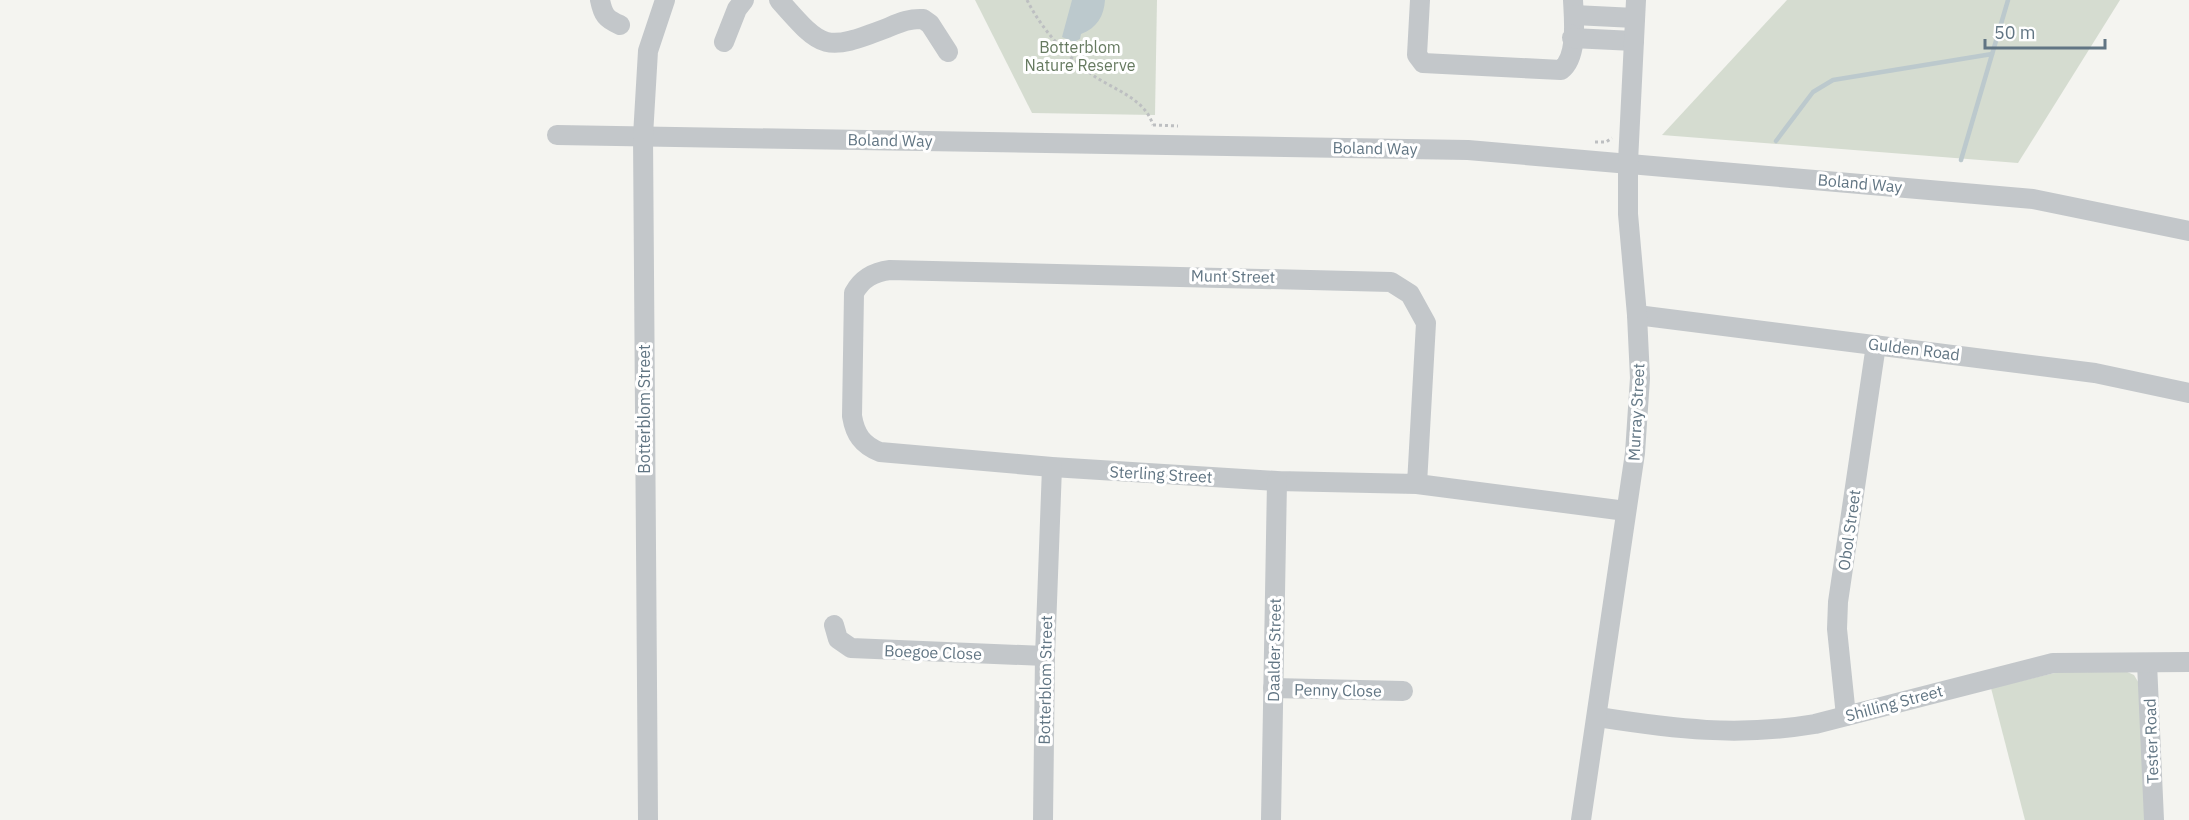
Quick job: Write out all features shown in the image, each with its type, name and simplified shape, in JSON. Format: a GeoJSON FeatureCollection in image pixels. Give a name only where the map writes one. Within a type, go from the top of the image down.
{"type":"FeatureCollection","features":[{"type":"Feature","properties":{"kind":"street"},"geometry":{"type":"LineString","coordinates":[[600,0],[602,11],[608,20],[620,25]]}},
{"type":"Feature","properties":{"kind":"street","name":"Botterblom Street"},"geometry":{"type":"LineString","coordinates":[[648,820],[644,136],[648,51],[665,0]]}},
{"type":"Feature","properties":{"kind":"street"},"geometry":{"type":"LineString","coordinates":[[724,42],[737,9],[744,0]]}},
{"type":"Feature","properties":{"kind":"street"},"geometry":{"type":"LineString","coordinates":[[779,0],[816,40],[828,43],[852,42],[907,20],[923,19],[930,24],[948,52]]}},
{"type":"Feature","properties":{"kind":"street"},"geometry":{"type":"LineString","coordinates":[[1420,0],[1417,55],[1423,63],[1561,70],[1568,62],[1574,7],[1635,9]]}},
{"type":"Feature","properties":{"kind":"street","name":"Murray Street"},"geometry":{"type":"LineString","coordinates":[[1581,820],[1598,717],[1639,399],[1637,315],[1628,214],[1635,9]]}},
{"type":"Feature","properties":{"kind":"street"},"geometry":{"type":"LineString","coordinates":[[1572,38],[1634,41]]}},
{"type":"Feature","properties":{"kind":"street","name":"Boland Way"},"geometry":{"type":"LineString","coordinates":[[556,135],[1154,135],[1468,150],[1628,162],[2033,199],[2189,231]]}},
{"type":"Feature","properties":{"kind":"street","name":"Munt Street"},"geometry":{"type":"LineString","coordinates":[[861,282],[879,271],[890,270],[1390,282],[1410,294],[1425,323],[1417,484]]}},
{"type":"Feature","properties":{"kind":"street","name":"Sterling Street"},"geometry":{"type":"LineString","coordinates":[[861,282],[854,293],[852,305],[852,416],[854,426],[864,444],[880,452],[1052,467],[1277,481],[1417,484],[1626,511]]}},
{"type":"Feature","properties":{"kind":"street","name":"Gulden Road"},"geometry":{"type":"LineString","coordinates":[[1637,315],[2095,373],[2189,393]]}},
{"type":"Feature","properties":{"kind":"street","name":"Obol Street"},"geometry":{"type":"LineString","coordinates":[[1846,716],[1837,629],[1838,602],[1876,345]]}},
{"type":"Feature","properties":{"kind":"street","name":"Botterblom Street"},"geometry":{"type":"LineString","coordinates":[[1043,820],[1045,656],[1052,467]]}},
{"type":"Feature","properties":{"kind":"street","name":"Daalder Street"},"geometry":{"type":"LineString","coordinates":[[1271,820],[1277,481]]}},
{"type":"Feature","properties":{"kind":"street","name":"Boegoe Close"},"geometry":{"type":"LineString","coordinates":[[834,625],[838,639],[851,648],[1045,656]]}},
{"type":"Feature","properties":{"kind":"street","name":"Shilling Street"},"geometry":{"type":"LineString","coordinates":[[1598,717],[1688,731],[1784,729],[1846,716],[2053,663],[2189,662]]}},
{"type":"Feature","properties":{"kind":"street","name":"Tester Road"},"geometry":{"type":"LineString","coordinates":[[2147,663],[2154,820]]}},
{"type":"Feature","properties":{"kind":"street","name":"Penny Close"},"geometry":{"type":"LineString","coordinates":[[1274,688],[1403,691]]}},
{"type":"Feature","properties":{"kind":"path"},"geometry":{"type":"LineString","coordinates":[[1028,0],[1035,16],[1065,52],[1094,76],[1125,93],[1148,111],[1154,135],[1188,126]]}},
{"type":"Feature","properties":{"kind":"path"},"geometry":{"type":"LineString","coordinates":[[1594,142],[1606,142],[1615,132]]}},
{"type":"Feature","properties":{"kind":"green space","name":"Botterblom Nature Reserve"},"geometry":{"type":"Polygon","coordinates":[[[975,0],[1157,0],[1155,115],[1032,113],[975,0]]]}},
{"type":"Feature","properties":{"kind":"green space"},"geometry":{"type":"Polygon","coordinates":[[[1787,0],[2120,0],[2018,163],[1662,135],[1787,0]]]}},
{"type":"Feature","properties":{"kind":"green space"},"geometry":{"type":"Polygon","coordinates":[[[2125,671],[2134,675],[2140,685],[2147,820],[2025,820],[1991,688],[2059,672],[2125,671]]]}},
{"type":"Feature","properties":{"kind":"shaded area"},"geometry":{"type":"Polygon","coordinates":[[[1072,0],[1105,0],[1099,21],[1074,42],[1062,37],[1072,0]]]}},
{"type":"Feature","properties":{"kind":"waterway"},"geometry":{"type":"LineString","coordinates":[[1961,160],[2008,0]]}},
{"type":"Feature","properties":{"kind":"waterway"},"geometry":{"type":"LineString","coordinates":[[1776,141],[1813,92],[1833,80],[1992,54]]}}]}
